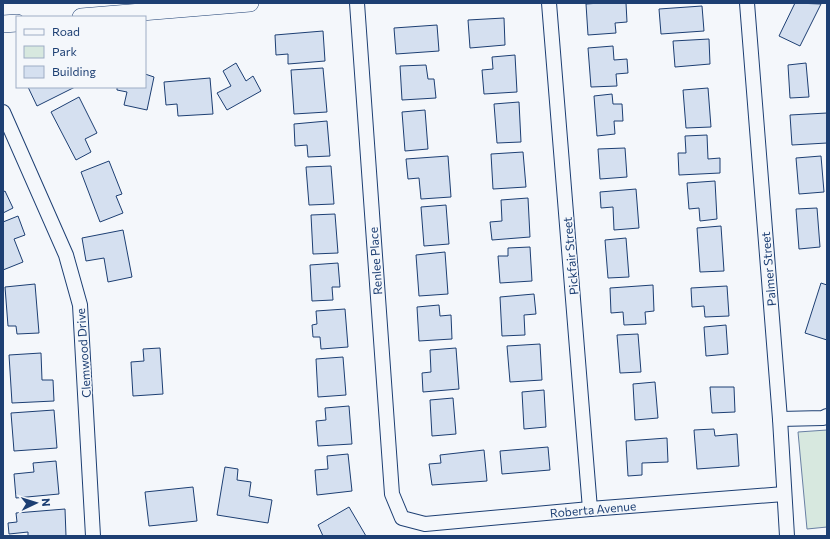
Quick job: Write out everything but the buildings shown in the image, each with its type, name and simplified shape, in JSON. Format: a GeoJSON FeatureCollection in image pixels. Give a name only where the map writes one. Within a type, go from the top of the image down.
{"type":"FeatureCollection","features":[{"type":"Feature","properties":{"kind":"street"},"geometry":{"type":"LineString","coordinates":[[89,16],[169,6],[250,3]]}},
{"type":"Feature","properties":{"kind":"street","name":"Renlee Place"},"geometry":{"type":"LineString","coordinates":[[357,3],[392,494],[402,518]]}},
{"type":"Feature","properties":{"kind":"street","name":"Pickfair Street"},"geometry":{"type":"LineString","coordinates":[[549,3],[590,509]]}},
{"type":"Feature","properties":{"kind":"street","name":"Palmer Street"},"geometry":{"type":"LineString","coordinates":[[747,3],[780,419],[787,536]]}},
{"type":"Feature","properties":{"kind":"street"},"geometry":{"type":"LineString","coordinates":[[3,24],[16,22]]}},
{"type":"Feature","properties":{"kind":"street","name":"Clemwood Drive"},"geometry":{"type":"LineString","coordinates":[[3,112],[66,255],[80,305],[93,536]]}},
{"type":"Feature","properties":{"kind":"street"},"geometry":{"type":"LineString","coordinates":[[780,419],[823,418],[827,416]]}},
{"type":"Feature","properties":{"kind":"street","name":"Roberta Avenue"},"geometry":{"type":"LineString","coordinates":[[402,518],[425,524],[590,509],[784,494]]}},
{"type":"Feature","properties":{"kind":"green space"},"geometry":{"type":"Polygon","coordinates":[[[827,430],[827,527],[807,529],[798,432],[827,430]]]}}]}
